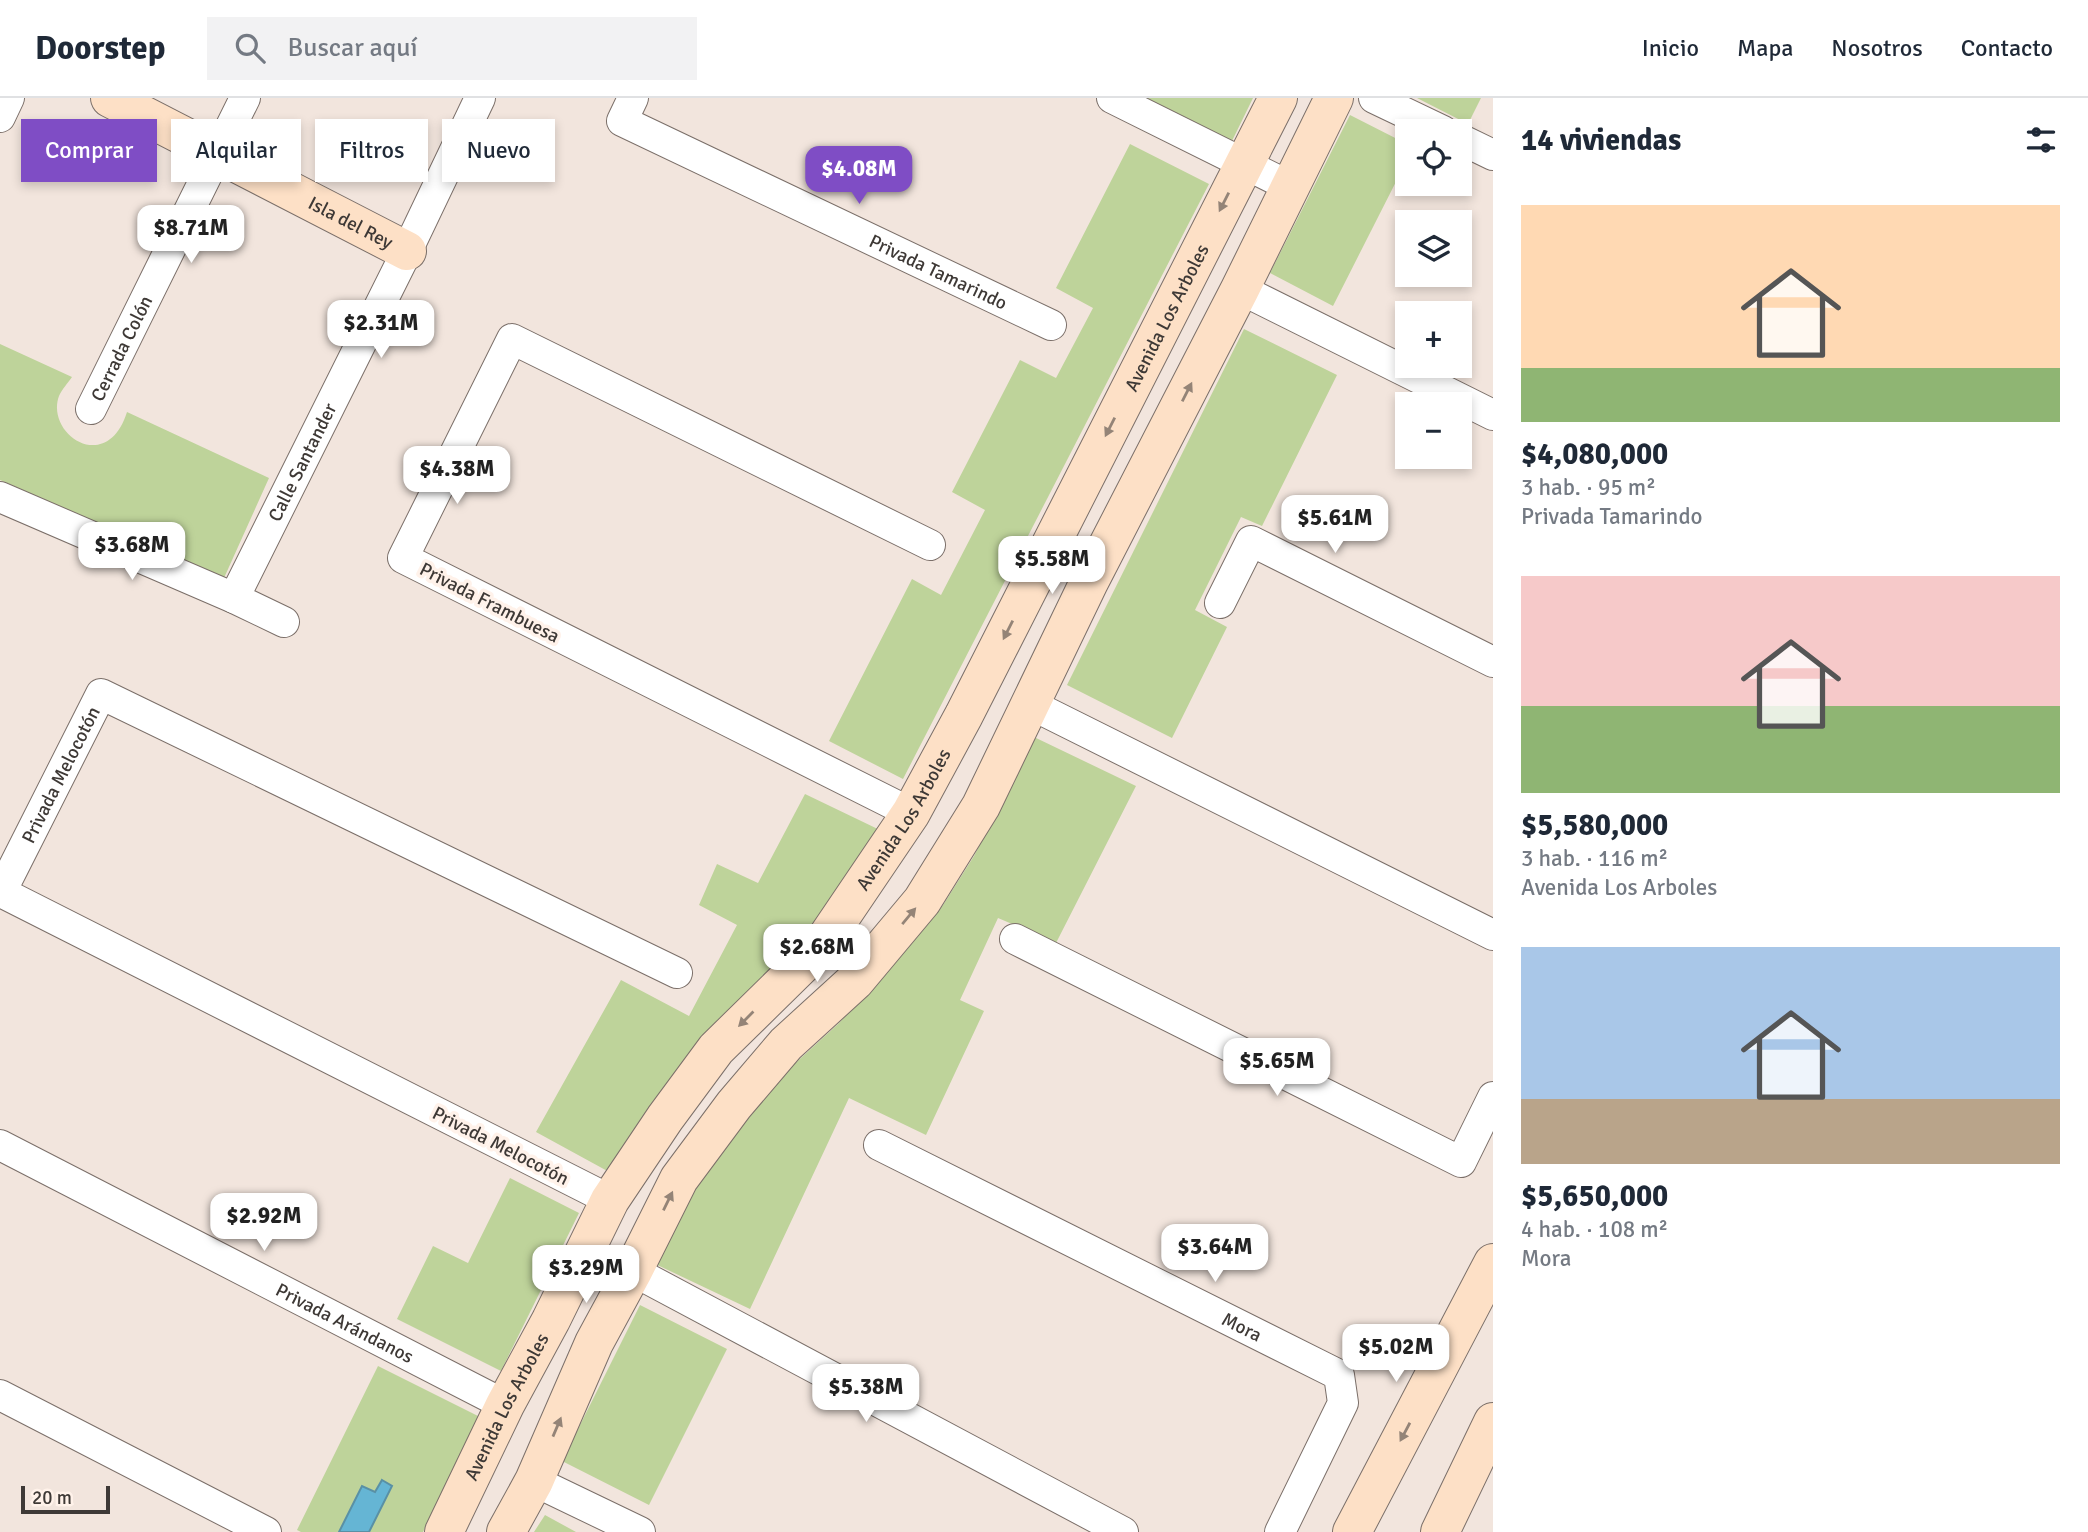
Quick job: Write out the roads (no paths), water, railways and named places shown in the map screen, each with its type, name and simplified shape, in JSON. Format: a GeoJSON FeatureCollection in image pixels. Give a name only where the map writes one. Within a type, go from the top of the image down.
{"type":"FeatureCollection","features":[{"type":"Feature","properties":{"kind":"street"},"geometry":{"type":"LineString","coordinates":[[0,117],[9,98]]}},
{"type":"Feature","properties":{"kind":"street","name":"Isla del Rey"},"geometry":{"type":"LineString","coordinates":[[110,98],[171,129]]}},
{"type":"Feature","properties":{"kind":"street","name":"Cerrada Colón"},"geometry":{"type":"LineString","coordinates":[[234,119],[244,98]]}},
{"type":"Feature","properties":{"kind":"street","name":"Calle Santander"},"geometry":{"type":"LineString","coordinates":[[233,598],[407,251],[480,98]]}},
{"type":"Feature","properties":{"kind":"street","name":"Privada Tamarindo"},"geometry":{"type":"LineString","coordinates":[[633,98],[622,121],[1051,326]]}},
{"type":"Feature","properties":{"kind":"street"},"geometry":{"type":"LineString","coordinates":[[1112,98],[1289,186]]}},
{"type":"Feature","properties":{"kind":"street","name":"Avenida Los Arboles"},"geometry":{"type":"LineString","coordinates":[[444,1532],[505,1405],[551,1320],[610,1200],[716,1049],[821,946],[911,813],[1045,557],[1278,98]]}},
{"type":"Feature","properties":{"kind":"street"},"geometry":{"type":"LineString","coordinates":[[506,1532],[534,1481],[594,1343],[679,1179],[734,1105],[786,1044],[855,981],[922,901],[981,806],[1089,582],[1240,289],[1334,98]]}},
{"type":"Feature","properties":{"kind":"street"},"geometry":{"type":"LineString","coordinates":[[1374,98],[1418,119]]}},
{"type":"Feature","properties":{"kind":"street"},"geometry":{"type":"LineString","coordinates":[[1472,145],[1493,155]]}},
{"type":"Feature","properties":{"kind":"street","name":"Cerrada Colón"},"geometry":{"type":"LineString","coordinates":[[91,409],[204,182]]}},
{"type":"Feature","properties":{"kind":"street","name":"Isla del Rey"},"geometry":{"type":"LineString","coordinates":[[275,182],[407,251]]}},
{"type":"Feature","properties":{"kind":"street"},"geometry":{"type":"LineString","coordinates":[[1240,289],[1493,415]]}},
{"type":"Feature","properties":{"kind":"street","name":"Privada Frambuesa"},"geometry":{"type":"LineString","coordinates":[[911,813],[403,558],[512,340],[930,545]]}},
{"type":"Feature","properties":{"kind":"street"},"geometry":{"type":"LineString","coordinates":[[0,498],[284,622]]}},
{"type":"Feature","properties":{"kind":"street"},"geometry":{"type":"LineString","coordinates":[[1220,603],[1251,541],[1493,663]]}},
{"type":"Feature","properties":{"kind":"street"},"geometry":{"type":"LineString","coordinates":[[1045,557],[1089,582]]}},
{"type":"Feature","properties":{"kind":"street","name":"Privada Melocotón"},"geometry":{"type":"LineString","coordinates":[[610,1200],[1,892],[101,694],[677,972]]}},
{"type":"Feature","properties":{"kind":"street"},"geometry":{"type":"LineString","coordinates":[[1032,705],[1493,936]]}},
{"type":"Feature","properties":{"kind":"street"},"geometry":{"type":"LineString","coordinates":[[1015,939],[1461,1162],[1493,1097]]}},
{"type":"Feature","properties":{"kind":"street"},"geometry":{"type":"LineString","coordinates":[[821,946],[855,981]]}},
{"type":"Feature","properties":{"kind":"street","name":"Privada Arándanos"},"geometry":{"type":"LineString","coordinates":[[0,1145],[505,1405]]}},
{"type":"Feature","properties":{"kind":"street","name":"Mora"},"geometry":{"type":"LineString","coordinates":[[879,1145],[1339,1375],[1343,1403],[1280,1532]]}},
{"type":"Feature","properties":{"kind":"street"},"geometry":{"type":"LineString","coordinates":[[1352,1532],[1493,1263]]}},
{"type":"Feature","properties":{"kind":"street"},"geometry":{"type":"LineString","coordinates":[[633,1271],[1123,1532]]}},
{"type":"Feature","properties":{"kind":"street"},"geometry":{"type":"LineString","coordinates":[[551,1320],[594,1343]]}},
{"type":"Feature","properties":{"kind":"street"},"geometry":{"type":"LineString","coordinates":[[0,1395],[266,1532]]}},
{"type":"Feature","properties":{"kind":"street"},"geometry":{"type":"LineString","coordinates":[[1440,1532],[1493,1422]]}},
{"type":"Feature","properties":{"kind":"street"},"geometry":{"type":"LineString","coordinates":[[534,1481],[640,1532]]}},
{"type":"Feature","properties":{"kind":"water"},"geometry":{"type":"Polygon","coordinates":[[[382,1480],[392,1486],[369,1532],[339,1532],[362,1486],[375,1492],[382,1480]]]}}]}
